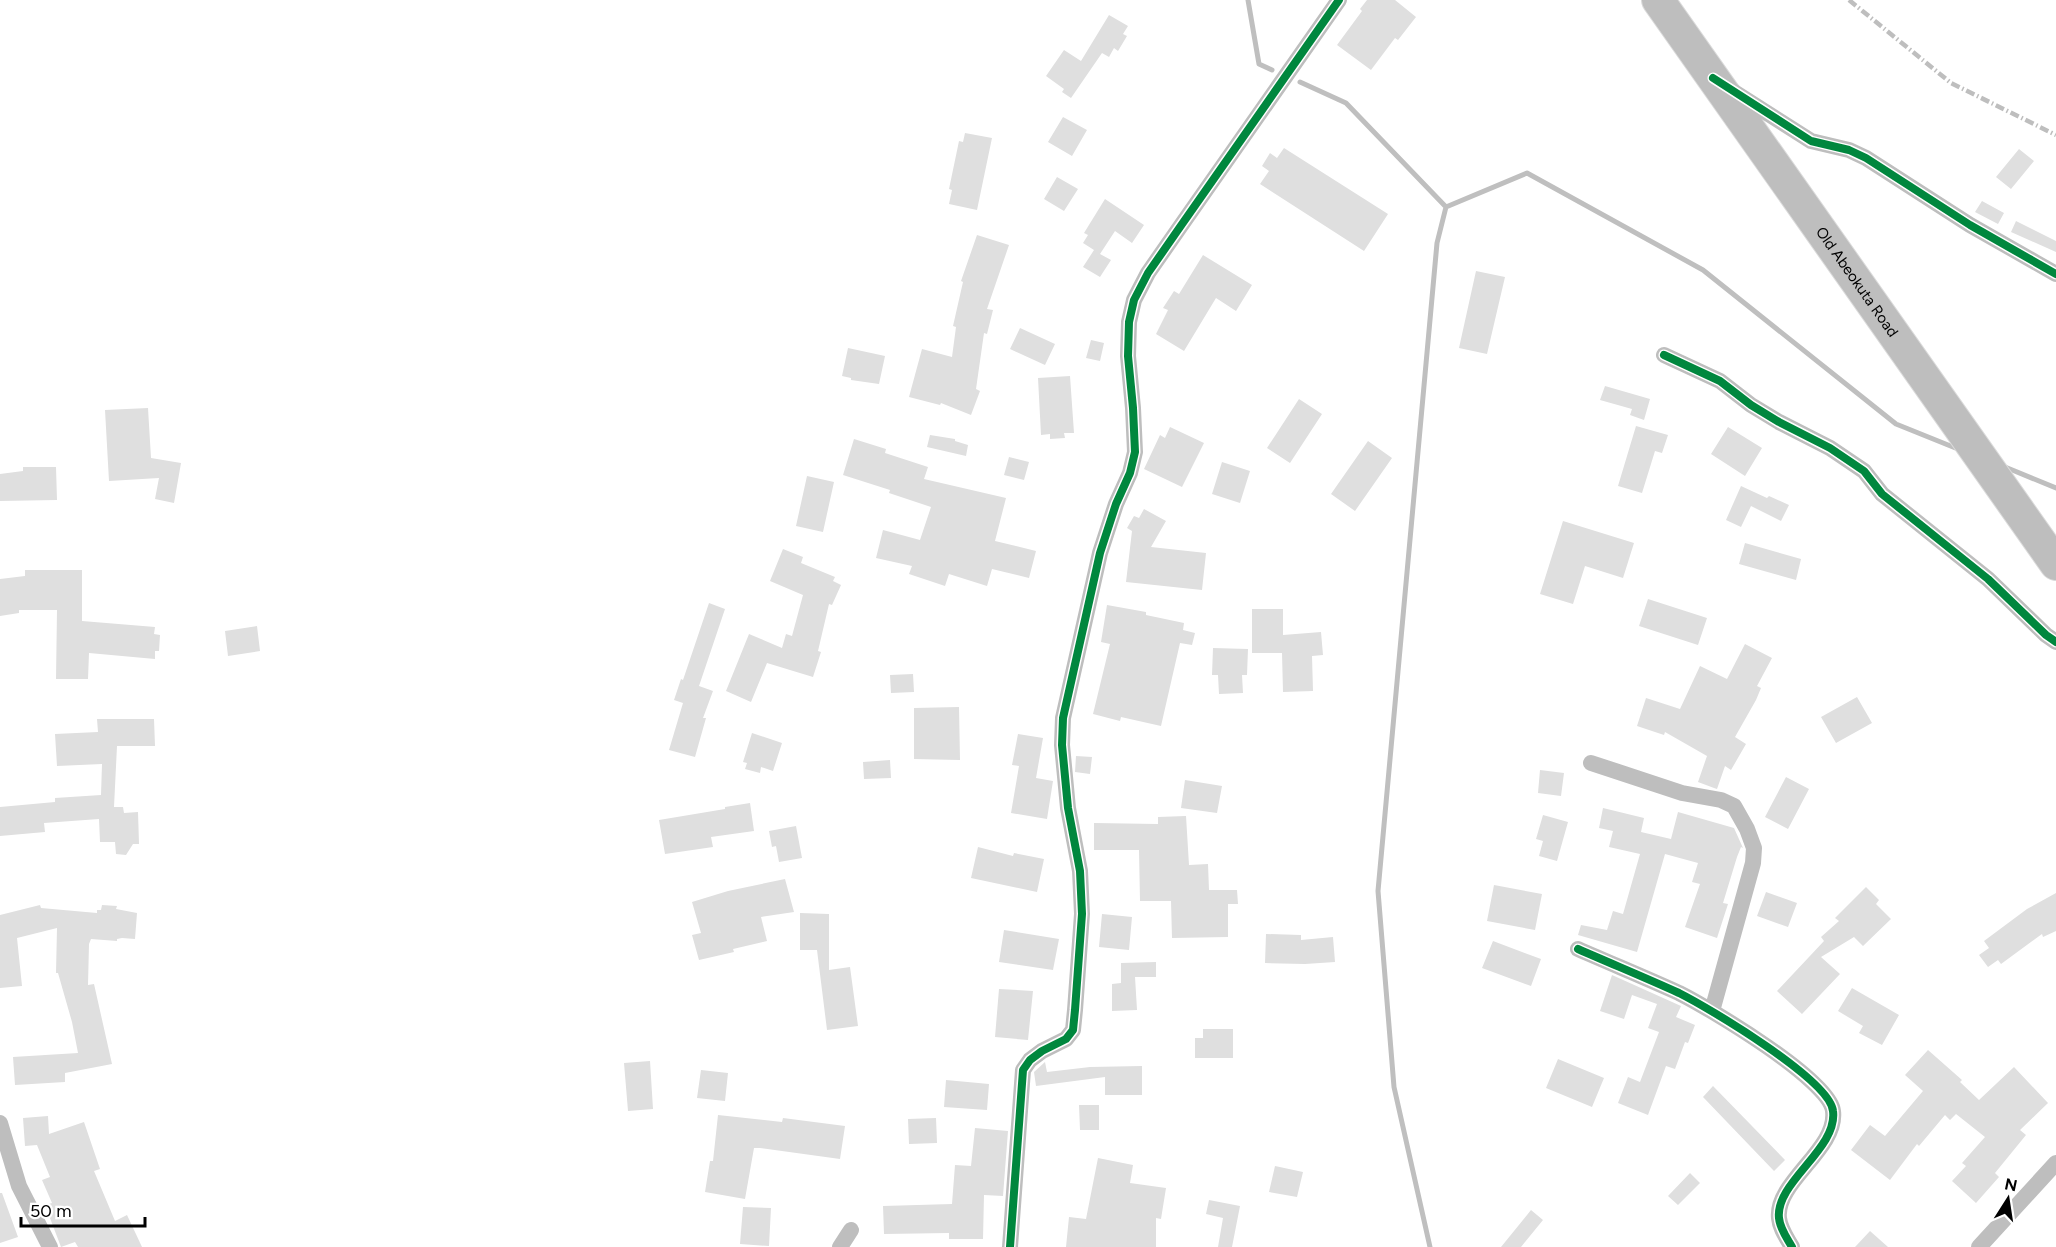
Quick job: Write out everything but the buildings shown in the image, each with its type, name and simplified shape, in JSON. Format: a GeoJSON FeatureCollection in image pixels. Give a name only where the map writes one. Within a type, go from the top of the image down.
{"type":"FeatureCollection","features":[{"type":"Feature","properties":{"kind":"highway","name":"Old Abeokuta Road"},"geometry":{"type":"LineString","coordinates":[[1658,0],[2056,564]]}},
{"type":"Feature","properties":{"kind":"street"},"geometry":{"type":"LineString","coordinates":[[1010,1247],[1023,1070],[1030,1060],[1042,1051],[1066,1039],[1073,1030],[1076,1010],[1082,914],[1080,871],[1068,808],[1062,745],[1063,718],[1100,553],[1116,504],[1130,473],[1135,452],[1128,356],[1128,322],[1134,300],[1148,273],[1339,0]]}},
{"type":"Feature","properties":{"kind":"street"},"geometry":{"type":"LineString","coordinates":[[1713,78],[1812,141],[1849,150],[1866,158],[1970,225],[2056,274]]}},
{"type":"Feature","properties":{"kind":"street"},"geometry":{"type":"LineString","coordinates":[[1665,355],[1720,381],[1760,410],[1830,448],[1864,471],[1882,494],[1988,579],[2056,642]]}},
{"type":"Feature","properties":{"kind":"street"},"geometry":{"type":"LineString","coordinates":[[1592,763],[1682,793],[1721,800],[1734,806],[1747,829],[1754,848],[1753,863],[1712,1011]]}},
{"type":"Feature","properties":{"kind":"street"},"geometry":{"type":"LineString","coordinates":[[1578,949],[1679,993],[1712,1011],[1802,1072],[1828,1096],[1833,1108],[1832,1128],[1788,1190],[1779,1207],[1782,1231],[1792,1247]]}},
{"type":"Feature","properties":{"kind":"street"},"geometry":{"type":"LineString","coordinates":[[0,1123],[19,1186],[50,1247]]}},
{"type":"Feature","properties":{"kind":"street"},"geometry":{"type":"LineString","coordinates":[[1980,1247],[2056,1163]]}},
{"type":"Feature","properties":{"kind":"street"},"geometry":{"type":"LineString","coordinates":[[840,1247],[851,1230]]}},
{"type":"Feature","properties":{"kind":"waterway"},"geometry":{"type":"LineString","coordinates":[[1248,0],[1259,64],[1272,70]]}},
{"type":"Feature","properties":{"kind":"waterway"},"geometry":{"type":"LineString","coordinates":[[1300,82],[1346,103],[1446,207],[1527,173],[1703,270],[1896,424],[1958,449]]}},
{"type":"Feature","properties":{"kind":"waterway"},"geometry":{"type":"LineString","coordinates":[[1430,1247],[1394,1087],[1378,891],[1437,243],[1446,207]]}},
{"type":"Feature","properties":{"kind":"waterway"},"geometry":{"type":"LineString","coordinates":[[2005,467],[2056,488]]}},
{"type":"Feature","properties":{"kind":"railway"},"geometry":{"type":"LineString","coordinates":[[1849,0],[1951,83],[2056,135]]}},
{"type":"Feature","properties":{"kind":"cycle path"},"geometry":{"type":"LineString","coordinates":[[1010,1247],[1023,1070],[1030,1060],[1066,1039],[1073,1030],[1082,914],[1080,871],[1068,808],[1062,745],[1063,718],[1100,553],[1116,504],[1130,473],[1135,452],[1128,356],[1129,322],[1134,300],[1148,273],[1339,0]]}},
{"type":"Feature","properties":{"kind":"cycle path"},"geometry":{"type":"LineString","coordinates":[[1713,78],[1811,141],[1849,150],[1866,158],[1970,225],[2056,274]]}},
{"type":"Feature","properties":{"kind":"cycle path"},"geometry":{"type":"LineString","coordinates":[[1664,355],[1720,381],[1751,405],[1830,448],[1864,471],[1882,494],[1988,579],[2056,642]]}},
{"type":"Feature","properties":{"kind":"cycle path"},"geometry":{"type":"LineString","coordinates":[[1578,949],[1679,993],[1715,1013],[1791,1064],[1827,1098],[1833,1111],[1832,1125],[1826,1139],[1786,1191],[1780,1205],[1780,1222],[1792,1247]]}}]}
